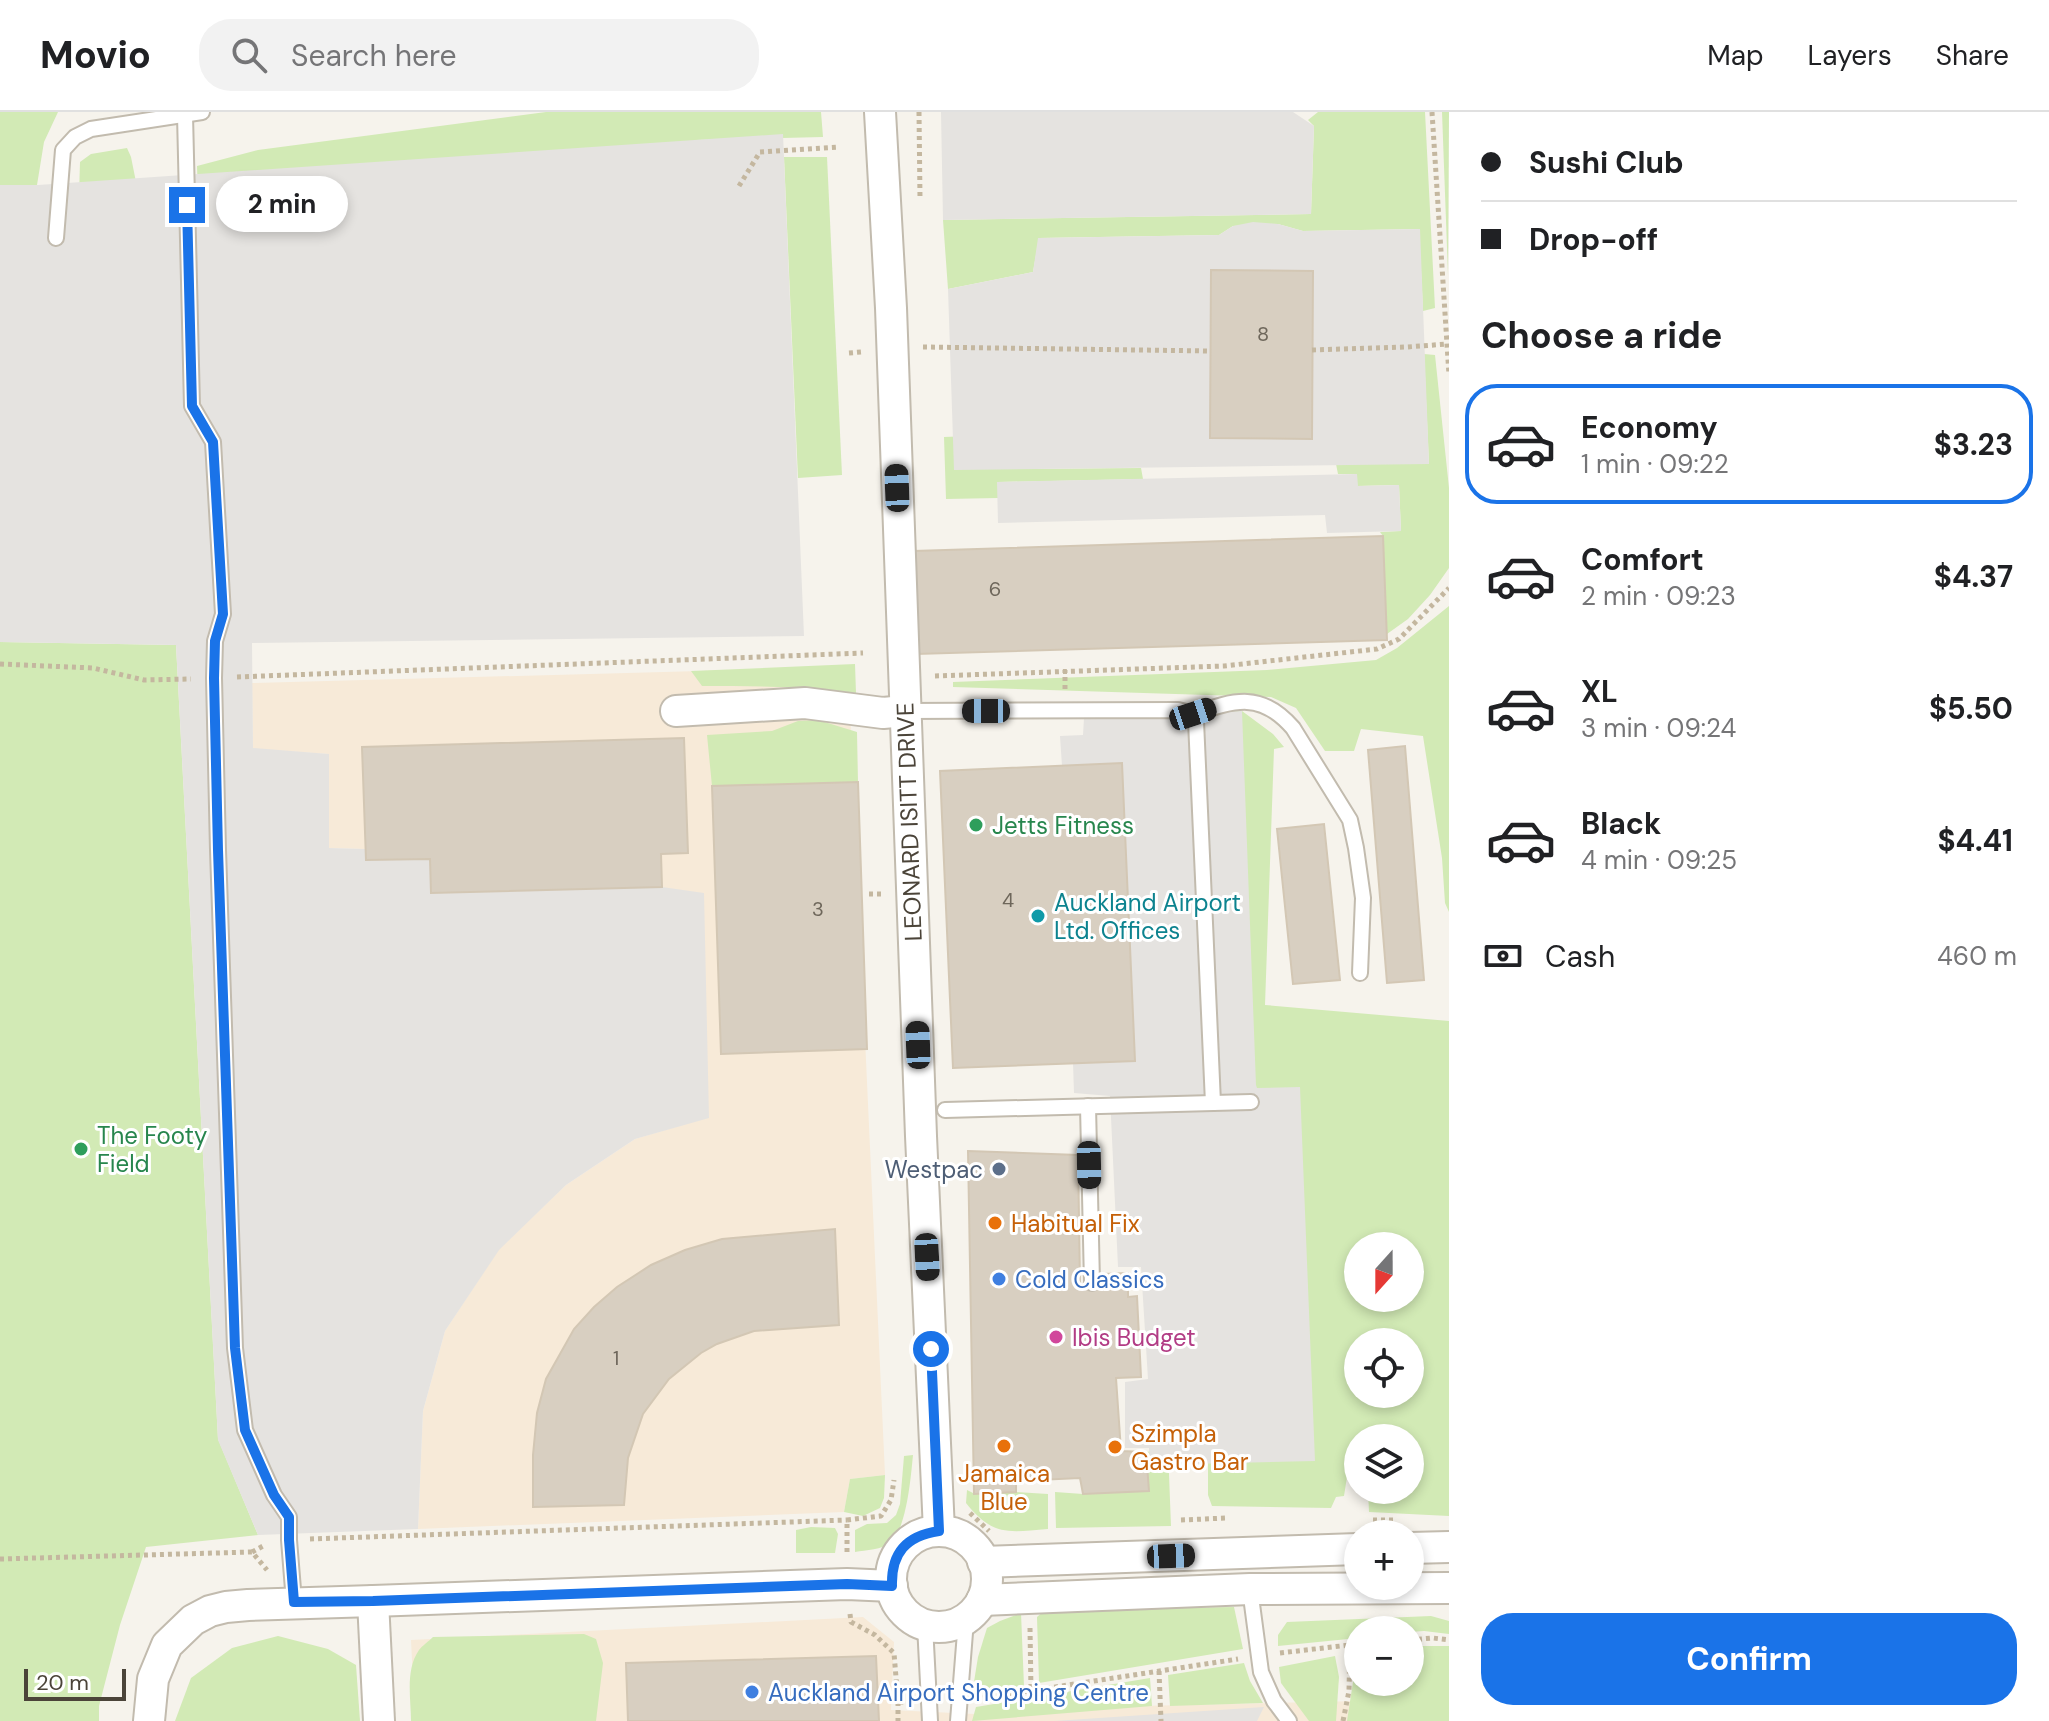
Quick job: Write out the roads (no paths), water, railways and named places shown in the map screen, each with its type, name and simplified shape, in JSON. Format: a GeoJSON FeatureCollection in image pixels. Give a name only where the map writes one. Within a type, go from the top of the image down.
{"type":"FeatureCollection","features":[{"type":"Feature","properties":{"kind":"street","name":"LEONARD ISITT DRIVE"},"geometry":{"type":"LineString","coordinates":[[880,112],[893,349],[921,1136],[939,1531]]}},
{"type":"Feature","properties":{"kind":"street"},"geometry":{"type":"LineString","coordinates":[[676,711],[805,703],[883,713],[905,711]]}},
{"type":"Feature","properties":{"kind":"street"},"geometry":{"type":"LineString","coordinates":[[939,1531],[968,1541],[979,1553],[986,1568],[987,1585],[974,1610],[953,1625],[939,1627],[912,1619],[903,1611],[892,1586],[895,1560],[903,1548],[925,1533],[939,1531]]}},
{"type":"Feature","properties":{"kind":"street"},"geometry":{"type":"LineString","coordinates":[[1424,1548],[1449,1547]]}},
{"type":"Feature","properties":{"kind":"street"},"geometry":{"type":"LineString","coordinates":[[983,1562],[1344,1549]]}},
{"type":"Feature","properties":{"kind":"street"},"geometry":{"type":"LineString","coordinates":[[149,1721],[153,1679],[167,1645],[193,1620],[226,1607],[294,1602],[832,1584],[892,1586]]}},
{"type":"Feature","properties":{"kind":"street"},"geometry":{"type":"LineString","coordinates":[[974,1610],[1250,1589],[1449,1588]]}},
{"type":"Feature","properties":{"kind":"street"},"geometry":{"type":"LineString","coordinates":[[373,1601],[379,1721]]}},
{"type":"Feature","properties":{"kind":"lane"},"geometry":{"type":"LineString","coordinates":[[56,238],[63,150],[75,137],[91,129],[202,112]]}},
{"type":"Feature","properties":{"kind":"lane"},"geometry":{"type":"LineString","coordinates":[[185,115],[192,406],[213,442],[223,614],[215,641],[214,678],[235,1348],[245,1430],[274,1495],[289,1517],[294,1602]]}},
{"type":"Feature","properties":{"kind":"lane"},"geometry":{"type":"LineString","coordinates":[[905,711],[1178,710],[1193,714],[1244,701],[1267,705],[1293,728],[1350,820],[1363,898],[1360,973]]}},
{"type":"Feature","properties":{"kind":"lane"},"geometry":{"type":"LineString","coordinates":[[1193,714],[1196,721],[1213,1103]]}},
{"type":"Feature","properties":{"kind":"lane"},"geometry":{"type":"LineString","coordinates":[[945,1110],[1251,1102]]}},
{"type":"Feature","properties":{"kind":"lane"},"geometry":{"type":"LineString","coordinates":[[1088,1106],[1092,1283]]}},
{"type":"Feature","properties":{"kind":"lane"},"geometry":{"type":"LineString","coordinates":[[1250,1589],[1261,1672],[1274,1701],[1289,1721]]}},
{"type":"Feature","properties":{"kind":"lane"},"geometry":{"type":"LineString","coordinates":[[958,1721],[974,1610]]}},
{"type":"Feature","properties":{"kind":"lane"},"geometry":{"type":"LineString","coordinates":[[925,1625],[930,1721]]}},
{"type":"Feature","properties":{"kind":"place","name":"Jetts Fitness"},"geometry":{"type":"Point","coordinates":[976,825]}},
{"type":"Feature","properties":{"kind":"place","name":"Auckland Airport Ltd. Offices"},"geometry":{"type":"Point","coordinates":[1038,916]}},
{"type":"Feature","properties":{"kind":"place","name":"The Footy Field"},"geometry":{"type":"Point","coordinates":[81,1149]}},
{"type":"Feature","properties":{"kind":"place","name":"Westpac"},"geometry":{"type":"Point","coordinates":[999,1169]}},
{"type":"Feature","properties":{"kind":"place","name":"Habitual Fix"},"geometry":{"type":"Point","coordinates":[995,1223]}},
{"type":"Feature","properties":{"kind":"place","name":"Cold Classics"},"geometry":{"type":"Point","coordinates":[999,1279]}},
{"type":"Feature","properties":{"kind":"place","name":"Ibis Budget"},"geometry":{"type":"Point","coordinates":[1056,1337]}},
{"type":"Feature","properties":{"kind":"place","name":"Jamaica Blue"},"geometry":{"type":"Point","coordinates":[1004,1446]}},
{"type":"Feature","properties":{"kind":"place","name":"Szimpla Gastro Bar"},"geometry":{"type":"Point","coordinates":[1115,1447]}},
{"type":"Feature","properties":{"kind":"place","name":"Auckland Airport Shopping Centre"},"geometry":{"type":"Point","coordinates":[752,1692]}}]}
